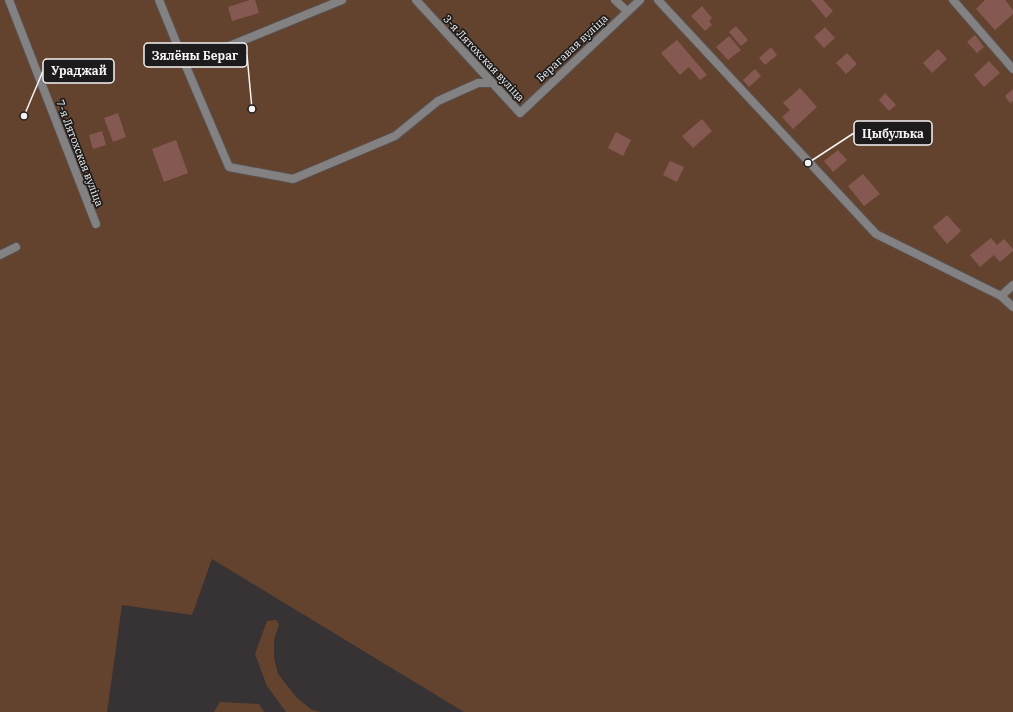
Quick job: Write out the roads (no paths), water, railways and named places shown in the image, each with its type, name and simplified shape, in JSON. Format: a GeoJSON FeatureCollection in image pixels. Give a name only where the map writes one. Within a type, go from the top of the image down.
{"type":"FeatureCollection","features":[{"type":"Feature","properties":{"kind":"lane","name":"7-я Лятохская вуліца"},"geometry":{"type":"LineString","coordinates":[[9,0],[96,224]]}},
{"type":"Feature","properties":{"kind":"lane"},"geometry":{"type":"LineString","coordinates":[[159,0],[184,64],[230,167],[293,179],[395,136],[438,101],[478,83],[492,83]]}},
{"type":"Feature","properties":{"kind":"lane"},"geometry":{"type":"LineString","coordinates":[[184,64],[342,0]]}},
{"type":"Feature","properties":{"kind":"lane","name":"3-я Лятохская вуліца"},"geometry":{"type":"LineString","coordinates":[[416,0],[520,113]]}},
{"type":"Feature","properties":{"kind":"lane"},"geometry":{"type":"LineString","coordinates":[[615,0],[627,12]]}},
{"type":"Feature","properties":{"kind":"lane","name":"Берагавая вуліца"},"geometry":{"type":"LineString","coordinates":[[520,113],[640,0]]}},
{"type":"Feature","properties":{"kind":"lane"},"geometry":{"type":"LineString","coordinates":[[658,0],[876,234],[1001,296],[1013,307]]}},
{"type":"Feature","properties":{"kind":"lane"},"geometry":{"type":"LineString","coordinates":[[953,0],[1013,69]]}},
{"type":"Feature","properties":{"kind":"lane"},"geometry":{"type":"LineString","coordinates":[[0,254],[16,247]]}},
{"type":"Feature","properties":{"kind":"lane"},"geometry":{"type":"LineString","coordinates":[[1001,296],[1013,285]]}},
{"type":"Feature","properties":{"kind":"place","name":"Зялёны Бераг"},"geometry":{"type":"Point","coordinates":[252,109]}},
{"type":"Feature","properties":{"kind":"place","name":"Ураджай"},"geometry":{"type":"Point","coordinates":[24,116]}},
{"type":"Feature","properties":{"kind":"place","name":"Цыбулька"},"geometry":{"type":"Point","coordinates":[808,163]}}]}
